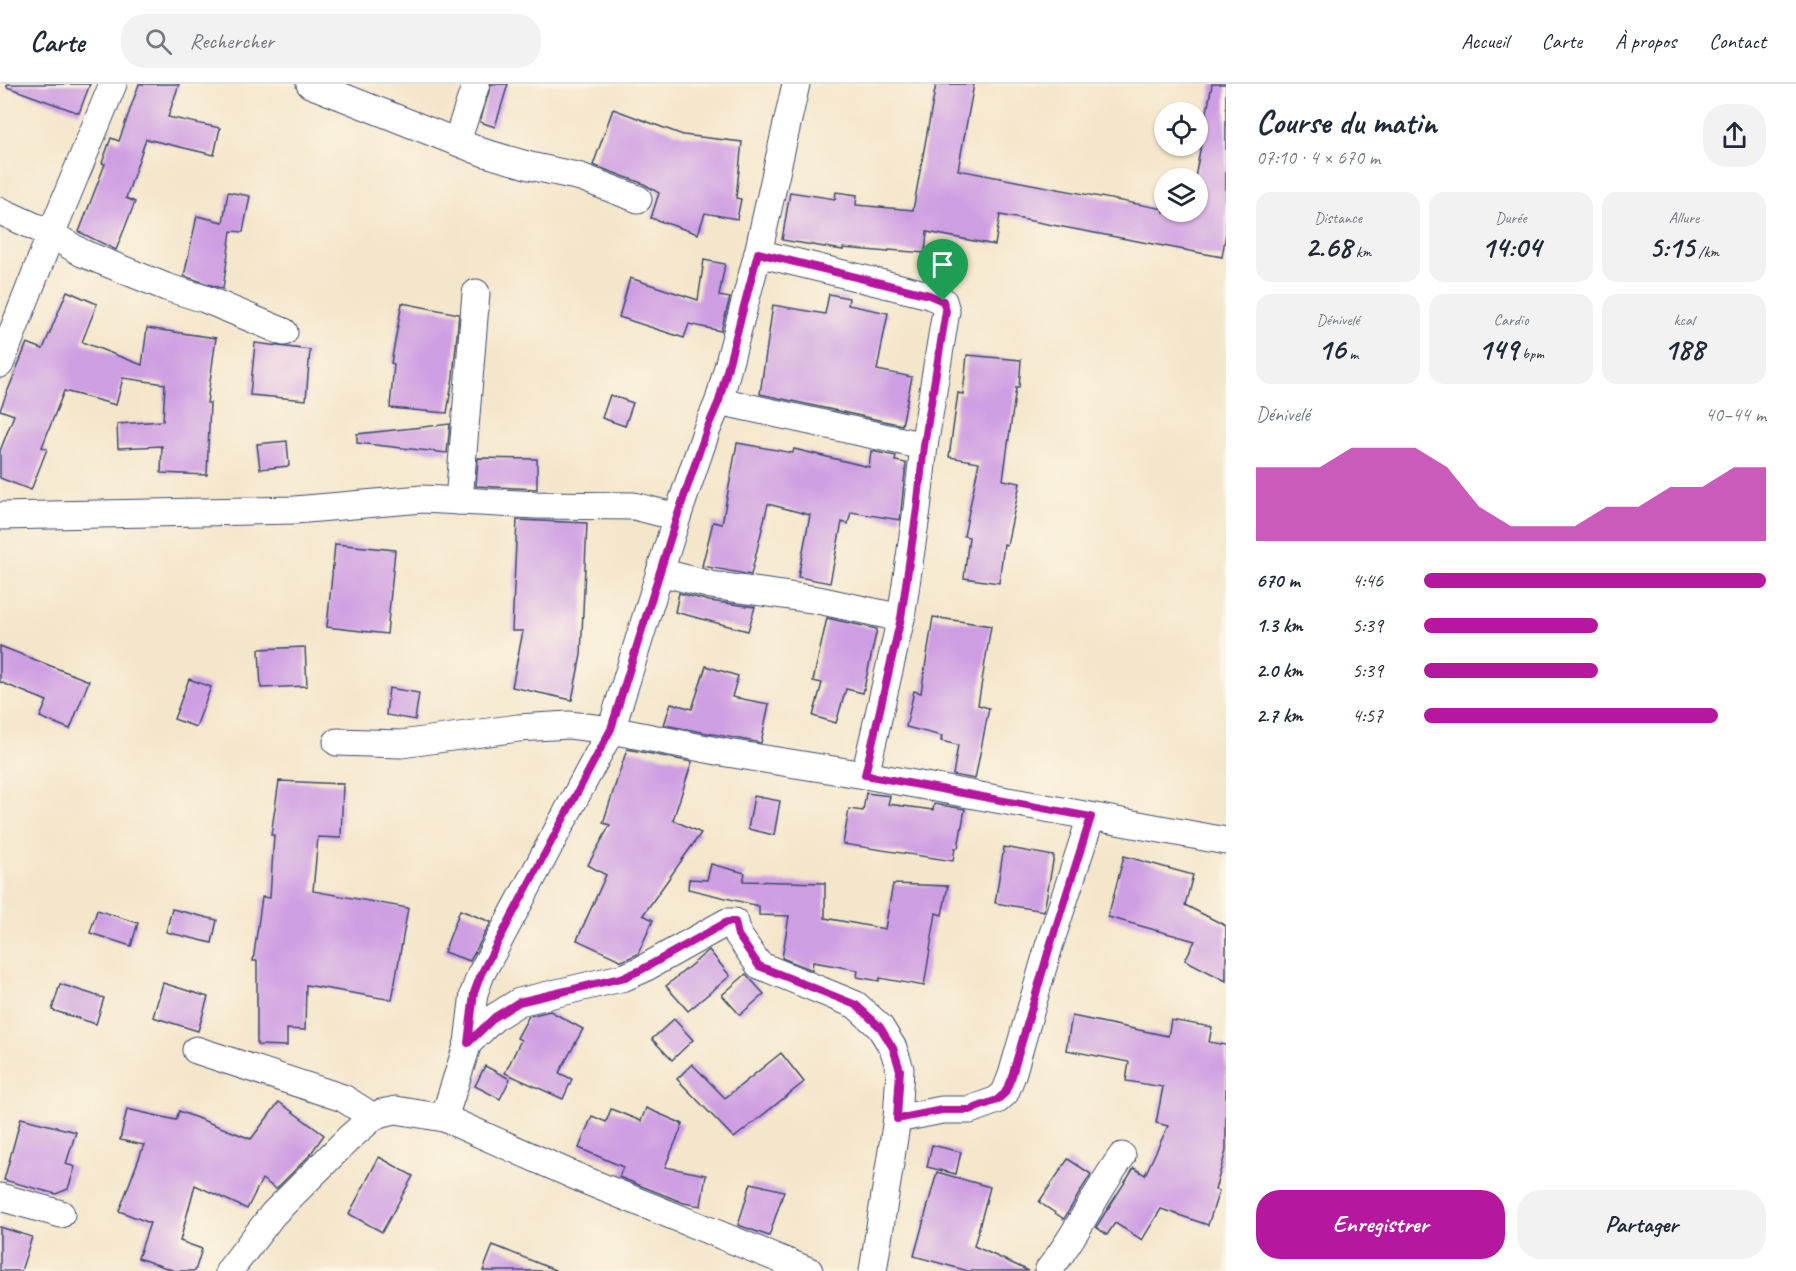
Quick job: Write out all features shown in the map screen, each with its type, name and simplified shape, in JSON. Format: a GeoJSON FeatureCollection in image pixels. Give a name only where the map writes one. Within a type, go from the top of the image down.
{"type":"FeatureCollection","features":[{"type":"Feature","properties":{"kind":"street"},"geometry":{"type":"LineString","coordinates":[[0,364],[113,84]]}},
{"type":"Feature","properties":{"kind":"street"},"geometry":{"type":"LineString","coordinates":[[309,84],[482,152],[530,166],[581,177],[638,199]]}},
{"type":"Feature","properties":{"kind":"street"},"geometry":{"type":"LineString","coordinates":[[457,141],[476,84]]}},
{"type":"Feature","properties":{"kind":"street"},"geometry":{"type":"LineString","coordinates":[[444,1118],[468,1043],[474,993],[481,974],[611,729],[677,517],[719,401],[758,253],[796,84]]}},
{"type":"Feature","properties":{"kind":"street"},"geometry":{"type":"LineString","coordinates":[[0,211],[51,234],[82,253],[166,287],[206,299],[284,332]]}},
{"type":"Feature","properties":{"kind":"street"},"geometry":{"type":"LineString","coordinates":[[758,253],[929,295],[943,301],[946,311],[924,446],[901,618],[865,775]]}},
{"type":"Feature","properties":{"kind":"street"},"geometry":{"type":"LineString","coordinates":[[459,501],[476,294]]}},
{"type":"Feature","properties":{"kind":"street"},"geometry":{"type":"LineString","coordinates":[[719,401],[924,446]]}},
{"type":"Feature","properties":{"kind":"street"},"geometry":{"type":"LineString","coordinates":[[0,516],[295,510],[422,499],[537,505],[634,506],[677,517]]}},
{"type":"Feature","properties":{"kind":"street"},"geometry":{"type":"LineString","coordinates":[[660,572],[711,585],[768,595],[818,600],[901,618]]}},
{"type":"Feature","properties":{"kind":"street"},"geometry":{"type":"LineString","coordinates":[[337,742],[401,744],[518,728],[569,725],[611,729],[727,753],[865,775],[1226,841]]}},
{"type":"Feature","properties":{"kind":"street"},"geometry":{"type":"LineString","coordinates":[[897,1119],[942,1110],[970,1110],[997,1100],[1005,1093],[1091,817]]}},
{"type":"Feature","properties":{"kind":"street"},"geometry":{"type":"LineString","coordinates":[[468,1043],[495,1017],[519,1002],[625,977],[727,922],[735,922],[738,935],[759,966],[856,1005],[880,1027],[893,1048],[900,1070],[897,1119],[873,1271]]}},
{"type":"Feature","properties":{"kind":"street"},"geometry":{"type":"LineString","coordinates":[[196,1050],[343,1098],[373,1117]]}},
{"type":"Feature","properties":{"kind":"street"},"geometry":{"type":"LineString","coordinates":[[229,1271],[273,1214],[348,1139],[373,1117],[396,1110],[444,1118],[582,1179],[809,1271]]}},
{"type":"Feature","properties":{"kind":"street"},"geometry":{"type":"LineString","coordinates":[[1048,1271],[1065,1250],[1107,1176],[1122,1156]]}},
{"type":"Feature","properties":{"kind":"street"},"geometry":{"type":"LineString","coordinates":[[0,1197],[61,1215]]}},
{"type":"Feature","properties":{"kind":"building"},"geometry":{"type":"Polygon","coordinates":[[[7,84],[90,84],[79,113],[7,87],[7,84]]]}},
{"type":"Feature","properties":{"kind":"building"},"geometry":{"type":"Polygon","coordinates":[[[139,84],[179,84],[168,117],[220,128],[214,155],[146,139],[126,198],[135,202],[116,250],[79,232],[105,164],[102,163],[111,138],[119,141],[139,84]]]}},
{"type":"Feature","properties":{"kind":"building"},"geometry":{"type":"Polygon","coordinates":[[[491,84],[508,84],[495,127],[480,122],[491,84]]]}},
{"type":"Feature","properties":{"kind":"building"},"geometry":{"type":"Polygon","coordinates":[[[936,84],[974,84],[958,170],[1154,207],[1154,222],[1208,222],[1208,168],[1197,168],[1199,156],[1208,156],[1208,106],[1212,84],[1226,84],[1226,233],[1222,257],[1000,215],[995,245],[927,232],[925,253],[843,248],[843,250],[782,240],[790,192],[835,199],[836,192],[857,195],[856,205],[913,210],[936,84]]]}},
{"type":"Feature","properties":{"kind":"building"},"geometry":{"type":"Polygon","coordinates":[[[613,109],[683,135],[742,142],[736,198],[741,199],[737,219],[705,213],[698,234],[651,218],[659,193],[644,184],[593,165],[613,109]]]}},
{"type":"Feature","properties":{"kind":"building"},"geometry":{"type":"Polygon","coordinates":[[[228,192],[250,196],[243,232],[231,231],[223,289],[184,276],[197,216],[223,222],[228,192]]]}},
{"type":"Feature","properties":{"kind":"building"},"geometry":{"type":"Polygon","coordinates":[[[704,260],[725,264],[719,296],[730,298],[721,331],[689,324],[684,338],[619,317],[630,278],[698,300],[704,260]]]}},
{"type":"Feature","properties":{"kind":"building"},"geometry":{"type":"Polygon","coordinates":[[[67,291],[97,304],[82,342],[142,365],[147,328],[216,338],[207,403],[210,403],[207,475],[161,473],[162,446],[118,448],[117,424],[163,421],[165,384],[123,378],[116,405],[64,391],[42,447],[47,449],[31,490],[0,478],[0,451],[14,415],[0,410],[27,343],[43,349],[67,291]]]}},
{"type":"Feature","properties":{"kind":"building"},"geometry":{"type":"Polygon","coordinates":[[[829,294],[849,298],[848,305],[888,313],[877,370],[912,377],[902,425],[760,394],[773,305],[825,314],[829,294]]]}},
{"type":"Feature","properties":{"kind":"building"},"geometry":{"type":"Polygon","coordinates":[[[402,303],[459,314],[447,413],[390,408],[394,364],[391,363],[402,303]]]}},
{"type":"Feature","properties":{"kind":"building"},"geometry":{"type":"Polygon","coordinates":[[[255,343],[310,350],[306,400],[250,395],[255,343]]]}},
{"type":"Feature","properties":{"kind":"building"},"geometry":{"type":"Polygon","coordinates":[[[967,355],[1021,360],[1019,388],[1016,388],[1003,480],[1020,483],[1007,545],[1004,544],[999,583],[964,578],[969,537],[964,536],[979,462],[949,457],[958,393],[963,394],[967,355]]]}},
{"type":"Feature","properties":{"kind":"building"},"geometry":{"type":"Polygon","coordinates":[[[610,395],[633,403],[625,426],[602,418],[610,395]]]}},
{"type":"Feature","properties":{"kind":"building"},"geometry":{"type":"Polygon","coordinates":[[[450,424],[447,453],[357,443],[357,434],[450,424]]]}},
{"type":"Feature","properties":{"kind":"building"},"geometry":{"type":"Polygon","coordinates":[[[287,441],[289,466],[260,469],[257,444],[287,441]]]}},
{"type":"Feature","properties":{"kind":"building"},"geometry":{"type":"Polygon","coordinates":[[[737,443],[793,453],[794,449],[869,467],[871,451],[896,456],[895,461],[906,463],[900,520],[851,512],[848,524],[842,522],[830,583],[798,577],[810,515],[768,504],[751,575],[702,566],[713,522],[722,524],[737,443]]]}},
{"type":"Feature","properties":{"kind":"building"},"geometry":{"type":"Polygon","coordinates":[[[478,458],[537,459],[537,489],[476,486],[478,458]]]}},
{"type":"Feature","properties":{"kind":"building"},"geometry":{"type":"Polygon","coordinates":[[[517,520],[587,523],[581,655],[572,700],[512,687],[523,631],[512,631],[517,520]]]}},
{"type":"Feature","properties":{"kind":"building"},"geometry":{"type":"Polygon","coordinates":[[[335,544],[395,550],[387,634],[327,627],[335,544]]]}},
{"type":"Feature","properties":{"kind":"building"},"geometry":{"type":"Polygon","coordinates":[[[679,593],[709,601],[755,607],[748,631],[675,612],[679,593]]]}},
{"type":"Feature","properties":{"kind":"building"},"geometry":{"type":"Polygon","coordinates":[[[933,617],[991,626],[978,705],[989,708],[975,779],[953,775],[958,745],[941,741],[942,736],[906,727],[914,691],[921,693],[933,617]]]}},
{"type":"Feature","properties":{"kind":"building"},"geometry":{"type":"Polygon","coordinates":[[[827,618],[877,629],[863,693],[846,689],[836,723],[813,716],[822,683],[813,681],[827,618]]]}},
{"type":"Feature","properties":{"kind":"building"},"geometry":{"type":"Polygon","coordinates":[[[0,646],[89,681],[70,729],[40,717],[47,701],[0,682],[0,646]]]}},
{"type":"Feature","properties":{"kind":"building"},"geometry":{"type":"Polygon","coordinates":[[[305,647],[307,686],[261,688],[259,649],[305,647]]]}},
{"type":"Feature","properties":{"kind":"building"},"geometry":{"type":"Polygon","coordinates":[[[706,666],[738,676],[732,697],[769,704],[761,743],[664,725],[671,703],[692,709],[706,666]]]}},
{"type":"Feature","properties":{"kind":"building"},"geometry":{"type":"Polygon","coordinates":[[[189,679],[211,687],[196,727],[174,719],[189,679]]]}},
{"type":"Feature","properties":{"kind":"building"},"geometry":{"type":"Polygon","coordinates":[[[389,688],[419,693],[415,720],[386,715],[389,688]]]}},
{"type":"Feature","properties":{"kind":"building"},"geometry":{"type":"Polygon","coordinates":[[[627,749],[692,762],[673,820],[701,833],[643,915],[653,920],[638,954],[622,961],[577,940],[606,875],[588,865],[610,825],[603,823],[627,749]]]}},
{"type":"Feature","properties":{"kind":"building"},"geometry":{"type":"Polygon","coordinates":[[[279,781],[343,784],[341,838],[318,837],[313,891],[408,908],[392,1000],[306,985],[305,1030],[287,1029],[287,1046],[257,1045],[257,961],[253,961],[262,897],[270,898],[274,835],[271,835],[279,781]]]}},
{"type":"Feature","properties":{"kind":"building"},"geometry":{"type":"Polygon","coordinates":[[[866,793],[890,796],[888,804],[933,810],[934,804],[965,809],[958,848],[955,848],[953,861],[843,844],[849,809],[863,811],[866,793]]]}},
{"type":"Feature","properties":{"kind":"building"},"geometry":{"type":"Polygon","coordinates":[[[754,796],[780,801],[774,835],[748,829],[754,796]]]}},
{"type":"Feature","properties":{"kind":"building"},"geometry":{"type":"Polygon","coordinates":[[[1004,847],[1054,856],[1044,911],[995,903],[1004,847]]]}},
{"type":"Feature","properties":{"kind":"building"},"geometry":{"type":"Polygon","coordinates":[[[1124,856],[1193,875],[1185,905],[1226,926],[1226,981],[1185,960],[1195,941],[1108,917],[1124,856]]]}},
{"type":"Feature","properties":{"kind":"building"},"geometry":{"type":"Polygon","coordinates":[[[711,864],[745,873],[743,881],[825,883],[825,918],[885,929],[893,884],[948,886],[942,915],[936,913],[924,986],[880,978],[879,981],[857,977],[858,970],[813,962],[812,970],[782,958],[789,916],[759,915],[759,906],[688,889],[689,879],[707,880],[711,864]]]}},
{"type":"Feature","properties":{"kind":"building"},"geometry":{"type":"Polygon","coordinates":[[[172,909],[217,920],[212,943],[166,932],[172,909]]]}},
{"type":"Feature","properties":{"kind":"building"},"geometry":{"type":"Polygon","coordinates":[[[97,910],[138,923],[131,946],[90,933],[97,910]]]}},
{"type":"Feature","properties":{"kind":"building"},"geometry":{"type":"Polygon","coordinates":[[[460,910],[491,922],[470,961],[444,952],[460,910]]]}},
{"type":"Feature","properties":{"kind":"building"},"geometry":{"type":"Polygon","coordinates":[[[709,950],[730,976],[688,1011],[666,986],[709,950]]]}},
{"type":"Feature","properties":{"kind":"building"},"geometry":{"type":"Polygon","coordinates":[[[746,974],[764,994],[740,1015],[722,995],[746,974]]]}},
{"type":"Feature","properties":{"kind":"building"},"geometry":{"type":"Polygon","coordinates":[[[163,983],[208,997],[198,1031],[153,1017],[163,983]]]}},
{"type":"Feature","properties":{"kind":"building"},"geometry":{"type":"Polygon","coordinates":[[[60,984],[104,998],[96,1024],[52,1010],[60,984]]]}},
{"type":"Feature","properties":{"kind":"building"},"geometry":{"type":"Polygon","coordinates":[[[550,1011],[583,1029],[559,1073],[572,1079],[563,1099],[505,1073],[521,1040],[517,1038],[529,1016],[550,1011]]]}},
{"type":"Feature","properties":{"kind":"building"},"geometry":{"type":"Polygon","coordinates":[[[1072,1016],[1168,1036],[1171,1020],[1212,1027],[1209,1042],[1226,1045],[1226,1151],[1215,1190],[1219,1191],[1208,1225],[1161,1209],[1142,1240],[1115,1223],[1107,1235],[1096,1227],[1134,1168],[1145,1175],[1168,1126],[1156,1123],[1163,1087],[1126,1081],[1129,1062],[1066,1050],[1072,1016]]]}},
{"type":"Feature","properties":{"kind":"building"},"geometry":{"type":"Polygon","coordinates":[[[674,1019],[693,1040],[672,1060],[652,1039],[674,1019]]]}},
{"type":"Feature","properties":{"kind":"building"},"geometry":{"type":"Polygon","coordinates":[[[781,1053],[804,1082],[734,1138],[677,1079],[692,1064],[725,1098],[781,1053]]]}},
{"type":"Feature","properties":{"kind":"building"},"geometry":{"type":"Polygon","coordinates":[[[485,1066],[510,1079],[500,1099],[475,1086],[485,1066]]]}},
{"type":"Feature","properties":{"kind":"building"},"geometry":{"type":"Polygon","coordinates":[[[279,1102],[324,1135],[309,1156],[276,1189],[262,1179],[247,1209],[195,1185],[180,1241],[202,1249],[195,1271],[175,1271],[138,1258],[150,1223],[119,1211],[144,1145],[120,1140],[127,1109],[176,1120],[179,1111],[251,1139],[279,1102]]]}},
{"type":"Feature","properties":{"kind":"building"},"geometry":{"type":"Polygon","coordinates":[[[646,1108],[683,1124],[665,1167],[706,1175],[701,1206],[684,1203],[619,1177],[623,1167],[579,1148],[592,1116],[606,1122],[611,1109],[641,1121],[646,1108]]]}},
{"type":"Feature","properties":{"kind":"building"},"geometry":{"type":"Polygon","coordinates":[[[21,1118],[76,1132],[66,1164],[75,1167],[68,1189],[56,1194],[4,1180],[21,1118]]]}},
{"type":"Feature","properties":{"kind":"building"},"geometry":{"type":"Polygon","coordinates":[[[932,1145],[961,1152],[956,1174],[927,1167],[932,1145]]]}},
{"type":"Feature","properties":{"kind":"building"},"geometry":{"type":"Polygon","coordinates":[[[379,1157],[413,1176],[382,1232],[349,1214],[379,1157]]]}},
{"type":"Feature","properties":{"kind":"building"},"geometry":{"type":"Polygon","coordinates":[[[1068,1159],[1091,1174],[1064,1219],[1039,1202],[1068,1159]]]}},
{"type":"Feature","properties":{"kind":"building"},"geometry":{"type":"Polygon","coordinates":[[[937,1172],[990,1187],[974,1246],[1029,1271],[968,1271],[914,1256],[937,1172]]]}},
{"type":"Feature","properties":{"kind":"building"},"geometry":{"type":"Polygon","coordinates":[[[751,1183],[784,1191],[769,1236],[738,1225],[751,1183]]]}},
{"type":"Feature","properties":{"kind":"building"},"geometry":{"type":"Polygon","coordinates":[[[0,1227],[32,1237],[21,1271],[0,1271],[0,1227]]]}},
{"type":"Feature","properties":{"kind":"building"},"geometry":{"type":"Polygon","coordinates":[[[493,1245],[555,1270],[555,1271],[483,1271],[493,1245]]]}},
{"type":"Feature","properties":{"kind":"route"},"geometry":{"type":"LineString","coordinates":[[758,253],[929,295],[943,301],[946,311],[924,446],[901,618],[865,775],[1091,817],[1005,1093],[997,1100],[970,1110],[942,1110],[897,1119],[900,1070],[893,1048],[880,1027],[856,1005],[759,966],[738,935],[735,922],[727,922],[625,977],[519,1002],[495,1017],[468,1043],[474,993],[481,974],[611,729],[677,517],[719,401],[758,253]]}}]}
